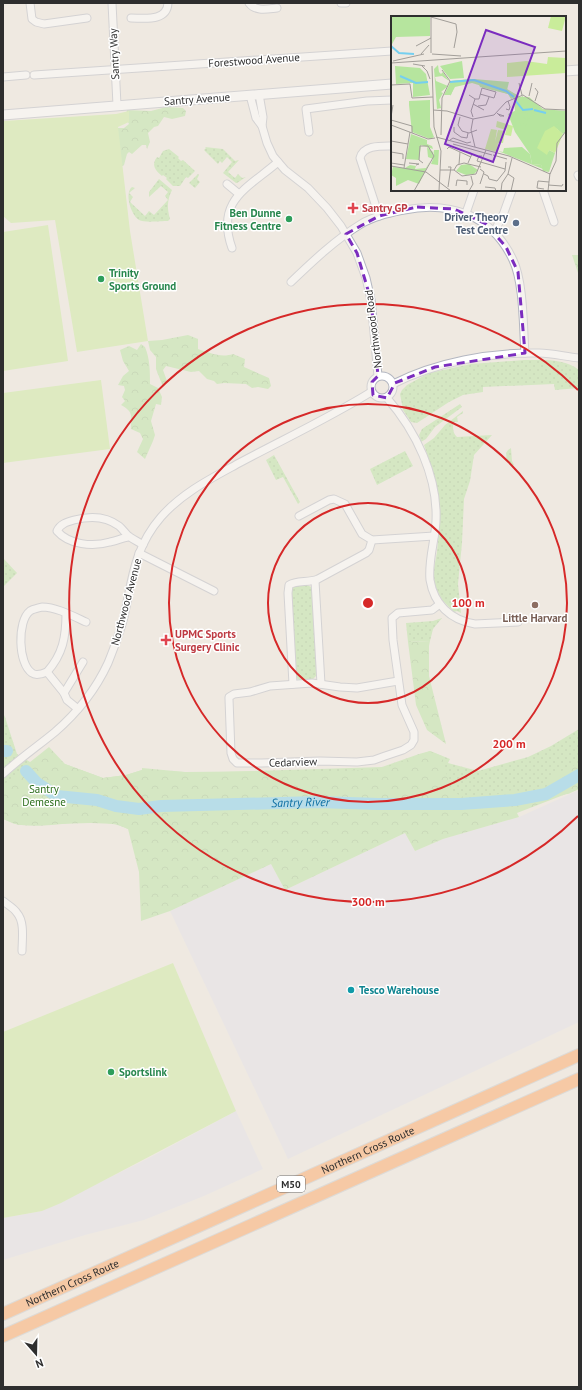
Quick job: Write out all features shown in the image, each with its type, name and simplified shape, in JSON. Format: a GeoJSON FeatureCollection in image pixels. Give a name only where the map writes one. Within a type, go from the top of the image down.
{"type":"FeatureCollection","features":[{"type":"Feature","properties":{"kind":"highway","name":"Northern Cross Route"},"geometry":{"type":"LineString","coordinates":[[3,1314],[579,1055]]}},
{"type":"Feature","properties":{"kind":"highway","name":"Northern Cross Route"},"geometry":{"type":"LineString","coordinates":[[3,1336],[324,1192],[579,1080]]}},
{"type":"Feature","properties":{"kind":"main road"},"geometry":{"type":"LineString","coordinates":[[566,71],[579,70]]}},
{"type":"Feature","properties":{"kind":"main road","name":"Santry Avenue"},"geometry":{"type":"LineString","coordinates":[[3,114],[391,84]]}},
{"type":"Feature","properties":{"kind":"street"},"geometry":{"type":"LineString","coordinates":[[30,3],[32,19],[36,22],[44,24],[87,18]]}},
{"type":"Feature","properties":{"kind":"street","name":"Santry Way"},"geometry":{"type":"LineString","coordinates":[[112,3],[117,105]]}},
{"type":"Feature","properties":{"kind":"street"},"geometry":{"type":"LineString","coordinates":[[131,18],[158,17],[166,12],[168,3]]}},
{"type":"Feature","properties":{"kind":"street"},"geometry":{"type":"LineString","coordinates":[[249,3],[254,8],[259,10],[277,8]]}},
{"type":"Feature","properties":{"kind":"street"},"geometry":{"type":"LineString","coordinates":[[341,3],[346,3]]}},
{"type":"Feature","properties":{"kind":"street","name":"Forestwood Avenue"},"geometry":{"type":"LineString","coordinates":[[3,77],[391,51]]}},
{"type":"Feature","properties":{"kind":"street","name":"Northwood Road"},"geometry":{"type":"LineString","coordinates":[[254,94],[264,117],[262,126],[268,147],[278,162],[319,200],[337,220],[357,253],[369,291],[373,316],[378,376]]}},
{"type":"Feature","properties":{"kind":"street"},"geometry":{"type":"LineString","coordinates":[[309,132],[306,109],[366,101],[391,100]]}},
{"type":"Feature","properties":{"kind":"street"},"geometry":{"type":"LineString","coordinates":[[379,216],[360,158],[363,151],[367,149],[391,146]]}},
{"type":"Feature","properties":{"kind":"street"},"geometry":{"type":"LineString","coordinates":[[232,248],[228,231],[228,220],[231,208],[239,194],[278,162]]}},
{"type":"Feature","properties":{"kind":"street"},"geometry":{"type":"LineString","coordinates":[[227,184],[239,194]]}},
{"type":"Feature","properties":{"kind":"street"},"geometry":{"type":"LineString","coordinates":[[466,213],[474,191]]}},
{"type":"Feature","properties":{"kind":"street"},"geometry":{"type":"LineString","coordinates":[[494,232],[503,215],[512,191]]}},
{"type":"Feature","properties":{"kind":"street"},"geometry":{"type":"LineString","coordinates":[[543,191],[554,222]]}},
{"type":"Feature","properties":{"kind":"street"},"geometry":{"type":"LineString","coordinates":[[291,282],[338,239],[363,223],[379,216],[403,210],[429,207],[454,209],[477,218],[486,224],[494,232],[514,260],[521,287],[525,353]]}},
{"type":"Feature","properties":{"kind":"street"},"geometry":{"type":"LineString","coordinates":[[393,384],[423,371],[453,362],[493,356],[525,353],[552,354],[579,358]]}},
{"type":"Feature","properties":{"kind":"street"},"geometry":{"type":"LineString","coordinates":[[383,375],[387,377],[393,384],[393,392],[387,398],[381,399],[376,397],[371,392],[372,382],[378,376],[383,375]]}},
{"type":"Feature","properties":{"kind":"street","name":"Northwood Avenue"},"geometry":{"type":"LineString","coordinates":[[3,774],[54,732],[78,709],[99,680],[118,637],[124,618],[131,577],[139,553],[151,531],[162,516],[176,502],[193,489],[371,392]]}},
{"type":"Feature","properties":{"kind":"street"},"geometry":{"type":"LineString","coordinates":[[387,398],[411,432],[427,464],[433,490],[436,520],[430,580],[433,591],[440,604],[450,614],[468,623],[518,622]]}},
{"type":"Feature","properties":{"kind":"street"},"geometry":{"type":"LineString","coordinates":[[299,516],[329,500],[337,500],[347,506],[362,534],[372,540],[434,536]]}},
{"type":"Feature","properties":{"kind":"street"},"geometry":{"type":"LineString","coordinates":[[128,536],[110,542],[90,545],[62,537],[57,531],[59,527],[69,521],[94,517],[105,519],[118,525],[128,536],[143,545]]}},
{"type":"Feature","properties":{"kind":"street"},"geometry":{"type":"LineString","coordinates":[[293,684],[288,587],[294,582],[315,580],[366,553],[369,550],[372,540]]}},
{"type":"Feature","properties":{"kind":"street"},"geometry":{"type":"LineString","coordinates":[[139,553],[214,591]]}},
{"type":"Feature","properties":{"kind":"street"},"geometry":{"type":"LineString","coordinates":[[315,580],[321,684]]}},
{"type":"Feature","properties":{"kind":"street","name":"Cedarview"},"geometry":{"type":"LineString","coordinates":[[398,681],[357,688],[321,684],[265,686],[250,692],[234,694],[229,697],[232,757],[235,761],[262,763],[320,761],[357,762],[374,760],[403,750],[411,745],[414,740],[414,732],[402,705],[392,633],[392,618],[398,614],[432,610],[440,604]]}},
{"type":"Feature","properties":{"kind":"street"},"geometry":{"type":"LineString","coordinates":[[66,613],[66,628],[63,644],[58,656],[47,672],[36,675],[32,673],[24,661],[21,638],[24,622],[30,611],[44,607],[66,613],[86,622]]}},
{"type":"Feature","properties":{"kind":"street"},"geometry":{"type":"LineString","coordinates":[[64,692],[83,662]]}},
{"type":"Feature","properties":{"kind":"street"},"geometry":{"type":"LineString","coordinates":[[47,672],[64,692],[67,700],[78,709]]}},
{"type":"Feature","properties":{"kind":"street"},"geometry":{"type":"LineString","coordinates":[[3,901],[20,917],[22,925],[22,951]]}},
{"type":"Feature","properties":{"kind":"highlighted area"},"geometry":{"type":"Polygon","coordinates":[[[417,207],[454,209],[486,224],[506,247],[518,272],[525,353],[435,367],[395,383],[387,398],[373,395],[372,382],[378,376],[371,300],[357,253],[346,234],[379,216],[417,207]]]}},
{"type":"Feature","properties":{"kind":"shaded area"},"geometry":{"type":"Polygon","coordinates":[[[579,790],[579,1022],[288,1159],[170,911],[271,864],[285,890],[405,833],[415,851],[443,839],[519,817],[579,790]]]}},
{"type":"Feature","properties":{"kind":"shaded area"},"geometry":{"type":"Polygon","coordinates":[[[236,1111],[263,1169],[204,1196],[144,1220],[85,1235],[3,1260],[3,1218],[42,1211],[147,1159],[236,1111]]]}},
{"type":"Feature","properties":{"kind":"green space"},"geometry":{"type":"Polygon","coordinates":[[[166,107],[183,108],[186,111],[185,116],[172,119],[164,117],[158,126],[154,127],[148,133],[150,142],[147,149],[146,145],[142,145],[132,154],[129,152],[124,165],[117,169],[114,128],[124,128],[129,124],[126,118],[127,110],[151,111],[166,107]]]}},
{"type":"Feature","properties":{"kind":"green space","name":"Trinity Sports Ground"},"geometry":{"type":"Polygon","coordinates":[[[129,111],[129,122],[118,127],[130,231],[148,341],[77,352],[55,220],[11,223],[3,216],[3,121],[116,114],[129,111]]]}},
{"type":"Feature","properties":{"kind":"green space"},"geometry":{"type":"Polygon","coordinates":[[[205,147],[223,149],[235,161],[239,160],[228,172],[235,178],[238,174],[242,178],[246,177],[236,183],[223,173],[232,162],[227,157],[222,163],[220,161],[218,164],[204,150],[206,148],[205,147]]]}},
{"type":"Feature","properties":{"kind":"green space"},"geometry":{"type":"Polygon","coordinates":[[[169,149],[179,157],[178,158],[181,161],[183,160],[195,171],[188,178],[186,177],[180,186],[173,186],[166,179],[167,178],[157,172],[154,165],[157,157],[159,158],[163,151],[169,149]]]}},
{"type":"Feature","properties":{"kind":"green space"},"geometry":{"type":"Polygon","coordinates":[[[198,174],[197,179],[200,182],[195,188],[189,183],[198,174]]]}},
{"type":"Feature","properties":{"kind":"green space"},"geometry":{"type":"Polygon","coordinates":[[[159,179],[172,190],[168,204],[170,219],[168,221],[153,222],[139,220],[133,214],[131,209],[129,199],[129,193],[133,197],[130,202],[145,216],[149,211],[154,215],[168,200],[165,196],[168,192],[161,186],[149,197],[149,192],[159,179]]]}},
{"type":"Feature","properties":{"kind":"green space"},"geometry":{"type":"Polygon","coordinates":[[[132,187],[135,188],[129,193],[130,190],[132,187]]]}},
{"type":"Feature","properties":{"kind":"green space"},"geometry":{"type":"Polygon","coordinates":[[[48,225],[68,361],[3,371],[3,232],[48,225]]]}},
{"type":"Feature","properties":{"kind":"green space"},"geometry":{"type":"Polygon","coordinates":[[[572,255],[579,255],[579,273],[578,273],[572,255]]]}},
{"type":"Feature","properties":{"kind":"green space"},"geometry":{"type":"Polygon","coordinates":[[[188,335],[198,339],[198,349],[220,355],[233,354],[245,359],[244,367],[269,378],[271,386],[268,389],[258,387],[252,388],[246,384],[217,384],[214,381],[207,379],[199,371],[191,372],[166,366],[163,370],[167,381],[163,387],[156,369],[156,357],[150,350],[148,341],[188,335]]]}},
{"type":"Feature","properties":{"kind":"green space"},"geometry":{"type":"Polygon","coordinates":[[[141,344],[145,347],[148,356],[150,384],[158,388],[162,397],[161,405],[156,404],[151,421],[155,435],[145,459],[137,452],[143,439],[140,433],[131,429],[130,412],[121,405],[125,401],[122,397],[125,390],[124,386],[118,385],[123,376],[129,371],[123,361],[120,350],[129,346],[137,350],[141,344]]]}},
{"type":"Feature","properties":{"kind":"green space"},"geometry":{"type":"Polygon","coordinates":[[[524,360],[553,360],[573,366],[579,370],[579,388],[555,390],[554,384],[483,387],[483,392],[463,395],[449,402],[417,423],[411,422],[403,410],[400,394],[402,390],[407,385],[429,373],[471,364],[524,360]]]}},
{"type":"Feature","properties":{"kind":"green space"},"geometry":{"type":"Polygon","coordinates":[[[101,380],[110,449],[3,463],[3,393],[101,380]]]}},
{"type":"Feature","properties":{"kind":"green space"},"geometry":{"type":"Polygon","coordinates":[[[460,404],[462,407],[435,427],[426,439],[421,442],[419,435],[422,429],[460,404]]]}},
{"type":"Feature","properties":{"kind":"green space"},"geometry":{"type":"Polygon","coordinates":[[[463,411],[463,413],[457,417],[458,422],[454,422],[453,424],[454,432],[457,437],[492,435],[474,455],[470,481],[464,499],[458,584],[461,613],[457,611],[454,612],[442,600],[435,586],[433,574],[437,552],[440,518],[435,478],[424,445],[434,438],[445,425],[463,411]]]}},
{"type":"Feature","properties":{"kind":"green space"},"geometry":{"type":"Polygon","coordinates":[[[511,448],[512,461],[514,465],[507,462],[506,453],[511,448]]]}},
{"type":"Feature","properties":{"kind":"green space"},"geometry":{"type":"Polygon","coordinates":[[[405,451],[413,466],[377,485],[370,469],[405,451]]]}},
{"type":"Feature","properties":{"kind":"green space"},"geometry":{"type":"Polygon","coordinates":[[[274,455],[300,502],[298,504],[283,477],[276,480],[266,460],[274,455]]]}},
{"type":"Feature","properties":{"kind":"green space"},"geometry":{"type":"Polygon","coordinates":[[[3,558],[17,573],[3,587],[3,558]]]}},
{"type":"Feature","properties":{"kind":"green space"},"geometry":{"type":"Polygon","coordinates":[[[307,585],[313,588],[317,675],[313,679],[300,680],[296,678],[291,589],[295,586],[307,585]]]}},
{"type":"Feature","properties":{"kind":"green space"},"geometry":{"type":"Polygon","coordinates":[[[442,618],[433,629],[430,641],[408,642],[406,623],[433,621],[442,618]]]}},
{"type":"Feature","properties":{"kind":"green space"},"geometry":{"type":"Polygon","coordinates":[[[430,641],[429,676],[446,744],[427,730],[416,705],[408,642],[430,641]]]}},
{"type":"Feature","properties":{"kind":"green space","name":"Santry Demesne"},"geometry":{"type":"Polygon","coordinates":[[[3,713],[17,754],[35,765],[65,764],[103,778],[126,775],[142,770],[223,772],[382,767],[430,751],[450,759],[448,763],[478,771],[528,757],[551,746],[579,729],[579,789],[568,794],[128,829],[116,825],[90,822],[33,826],[19,825],[3,819],[3,713]]]}},
{"type":"Feature","properties":{"kind":"green space"},"geometry":{"type":"Polygon","coordinates":[[[49,747],[65,764],[103,778],[126,775],[142,770],[142,768],[185,772],[348,771],[385,768],[430,751],[442,756],[451,791],[472,801],[516,789],[523,796],[548,786],[549,779],[555,774],[579,763],[579,789],[517,813],[519,817],[443,839],[415,851],[405,833],[285,890],[271,864],[170,911],[141,921],[139,872],[128,829],[116,824],[91,823],[19,825],[3,819],[3,786],[20,770],[49,747]]]}},
{"type":"Feature","properties":{"kind":"green space","name":"Sportslink"},"geometry":{"type":"Polygon","coordinates":[[[173,963],[236,1111],[61,1203],[42,1211],[3,1218],[3,1032],[173,963]]]}},
{"type":"Feature","properties":{"kind":"waterway","name":"Santry River"},"geometry":{"type":"LineString","coordinates":[[26,771],[37,783],[57,796],[97,800],[116,806],[139,809],[161,806],[318,802],[461,804],[515,800],[546,794],[579,775]]}},
{"type":"Feature","properties":{"kind":"place","name":"Santry GP"},"geometry":{"type":"Point","coordinates":[353,208]}},
{"type":"Feature","properties":{"kind":"place","name":"Ben Dunne Fitness Centre"},"geometry":{"type":"Point","coordinates":[289,219]}},
{"type":"Feature","properties":{"kind":"place","name":"Driver Theory Test Centre"},"geometry":{"type":"Point","coordinates":[516,223]}},
{"type":"Feature","properties":{"kind":"place","name":"Trinity Sports Ground"},"geometry":{"type":"Point","coordinates":[101,279]}},
{"type":"Feature","properties":{"kind":"place","name":"Little Harvard"},"geometry":{"type":"Point","coordinates":[535,605]}},
{"type":"Feature","properties":{"kind":"place","name":"UPMC Sports Surgery Clinic"},"geometry":{"type":"Point","coordinates":[166,640]}},
{"type":"Feature","properties":{"kind":"place","name":"Tesco Warehouse"},"geometry":{"type":"Point","coordinates":[351,990]}},
{"type":"Feature","properties":{"kind":"place","name":"Sportslink"},"geometry":{"type":"Point","coordinates":[111,1072]}}]}
